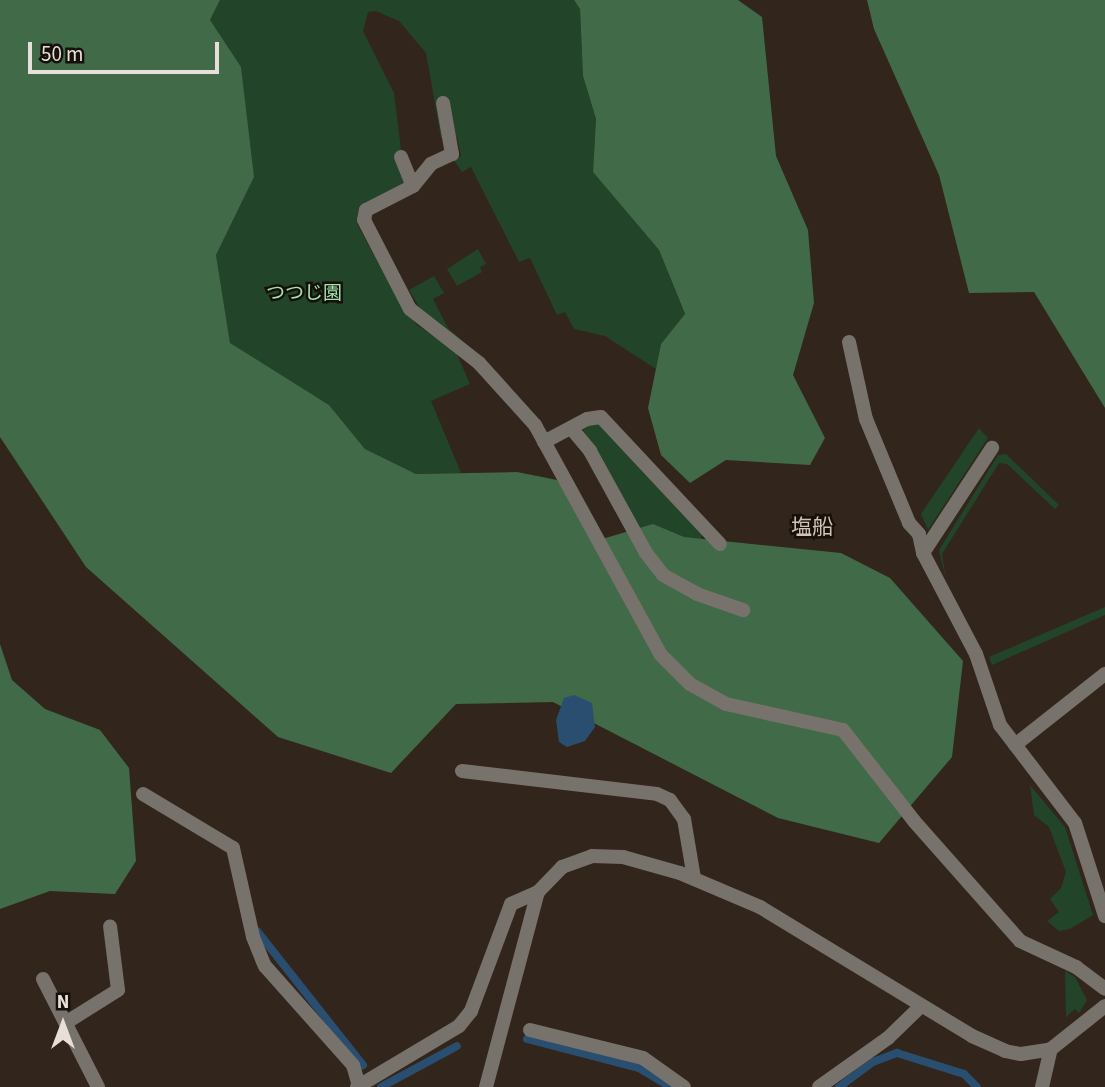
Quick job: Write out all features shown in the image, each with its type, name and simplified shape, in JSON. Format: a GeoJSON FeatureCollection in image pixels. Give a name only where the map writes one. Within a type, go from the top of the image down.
{"type":"FeatureCollection","features":[{"type":"Feature","properties":{"kind":"street"},"geometry":{"type":"LineString","coordinates":[[443,103],[452,153],[431,164],[413,186],[366,210],[364,220],[410,309],[479,363],[535,425],[654,644],[678,674],[726,704],[843,730],[914,821],[1020,941],[1076,967],[1105,989]]}},
{"type":"Feature","properties":{"kind":"street"},"geometry":{"type":"LineString","coordinates":[[401,157],[413,186]]}},
{"type":"Feature","properties":{"kind":"street"},"geometry":{"type":"LineString","coordinates":[[849,342],[866,419],[909,523],[919,534],[923,554],[976,654],[992,709],[1015,745],[1074,823],[1103,908]]}},
{"type":"Feature","properties":{"kind":"street"},"geometry":{"type":"LineString","coordinates":[[544,442],[601,417],[720,544]]}},
{"type":"Feature","properties":{"kind":"street"},"geometry":{"type":"LineString","coordinates":[[571,428],[590,451],[646,553],[663,575],[697,594],[743,610]]}},
{"type":"Feature","properties":{"kind":"street"},"geometry":{"type":"LineString","coordinates":[[923,554],[992,448]]}},
{"type":"Feature","properties":{"kind":"street"},"geometry":{"type":"LineString","coordinates":[[1015,745],[1105,674]]}},
{"type":"Feature","properties":{"kind":"street"},"geometry":{"type":"LineString","coordinates":[[462,771],[657,794],[670,800],[684,819],[694,878]]}},
{"type":"Feature","properties":{"kind":"street"},"geometry":{"type":"LineString","coordinates":[[143,794],[233,848],[253,937],[265,966],[353,1065],[358,1086],[459,1026],[471,1012],[511,904],[538,892],[562,867],[605,855],[694,878],[760,907],[921,1006],[1005,1051],[1021,1055],[1051,1049],[1105,1006]]}},
{"type":"Feature","properties":{"kind":"street"},"geometry":{"type":"LineString","coordinates":[[486,1087],[538,892]]}},
{"type":"Feature","properties":{"kind":"street"},"geometry":{"type":"LineString","coordinates":[[67,1022],[118,990],[110,926]]}},
{"type":"Feature","properties":{"kind":"street"},"geometry":{"type":"LineString","coordinates":[[43,979],[98,1087]]}},
{"type":"Feature","properties":{"kind":"street"},"geometry":{"type":"LineString","coordinates":[[819,1087],[888,1038],[921,1006]]}},
{"type":"Feature","properties":{"kind":"street"},"geometry":{"type":"LineString","coordinates":[[530,1030],[643,1058],[684,1087]]}},
{"type":"Feature","properties":{"kind":"street"},"geometry":{"type":"LineString","coordinates":[[1042,1087],[1051,1049]]}},
{"type":"Feature","properties":{"kind":"green space"},"geometry":{"type":"Polygon","coordinates":[[[0,0],[220,0],[210,20],[241,67],[254,177],[216,255],[230,343],[329,405],[365,449],[416,474],[517,472],[557,480],[602,539],[653,524],[684,537],[841,553],[890,578],[963,661],[952,757],[879,843],[778,818],[553,702],[456,704],[391,773],[278,737],[86,567],[0,437],[0,0]]]}},
{"type":"Feature","properties":{"kind":"green space","name":"つつじ園"},"geometry":{"type":"Polygon","coordinates":[[[220,0],[574,0],[580,9],[583,76],[596,119],[593,172],[659,250],[685,315],[661,344],[656,369],[605,336],[574,329],[565,312],[557,315],[530,258],[519,262],[471,167],[462,172],[454,160],[461,156],[457,137],[441,138],[426,53],[399,21],[376,11],[368,12],[363,31],[394,93],[405,182],[360,207],[357,224],[403,309],[417,325],[456,352],[470,384],[431,401],[461,473],[416,474],[365,449],[329,405],[230,344],[216,255],[254,177],[210,20],[220,0]]]}},
{"type":"Feature","properties":{"kind":"green space"},"geometry":{"type":"Polygon","coordinates":[[[574,0],[738,0],[762,17],[776,156],[808,230],[814,303],[793,375],[825,438],[810,465],[726,460],[690,483],[661,455],[648,408],[661,344],[685,314],[659,250],[593,172],[596,119],[583,76],[580,9],[574,0]]]}},
{"type":"Feature","properties":{"kind":"green space"},"geometry":{"type":"Polygon","coordinates":[[[867,0],[1105,0],[1105,408],[1034,292],[969,293],[939,175],[874,29],[867,0]]]}},
{"type":"Feature","properties":{"kind":"green space"},"geometry":{"type":"Polygon","coordinates":[[[478,249],[486,264],[480,267],[482,272],[457,286],[447,269],[478,249]]]}},
{"type":"Feature","properties":{"kind":"green space"},"geometry":{"type":"Polygon","coordinates":[[[434,276],[444,293],[433,299],[448,328],[475,352],[423,313],[409,290],[434,276]]]}},
{"type":"Feature","properties":{"kind":"green space"},"geometry":{"type":"Polygon","coordinates":[[[595,421],[605,426],[702,534],[701,540],[651,551],[582,431],[595,421]]]}},
{"type":"Feature","properties":{"kind":"green space"},"geometry":{"type":"Polygon","coordinates":[[[979,428],[988,438],[928,530],[921,514],[979,428]]]}},
{"type":"Feature","properties":{"kind":"green space"},"geometry":{"type":"Polygon","coordinates":[[[1006,454],[1059,505],[1055,509],[1007,464],[999,463],[942,554],[946,580],[939,550],[998,455],[1006,454]]]}},
{"type":"Feature","properties":{"kind":"green space"},"geometry":{"type":"Polygon","coordinates":[[[1105,607],[1105,615],[992,665],[989,657],[1105,607]]]}},
{"type":"Feature","properties":{"kind":"green space"},"geometry":{"type":"Polygon","coordinates":[[[0,644],[12,680],[45,709],[100,730],[129,768],[136,861],[115,894],[50,891],[0,909],[0,644]]]}},
{"type":"Feature","properties":{"kind":"green space"},"geometry":{"type":"Polygon","coordinates":[[[1030,785],[1065,827],[1093,915],[1070,929],[1059,931],[1047,921],[1059,912],[1050,899],[1061,888],[1066,872],[1049,827],[1034,815],[1030,785]]]}},
{"type":"Feature","properties":{"kind":"green space"},"geometry":{"type":"Polygon","coordinates":[[[1065,971],[1075,977],[1087,1000],[1079,1013],[1075,1009],[1066,1017],[1065,971]]]}},
{"type":"Feature","properties":{"kind":"water"},"geometry":{"type":"Polygon","coordinates":[[[574,695],[592,703],[595,727],[585,741],[567,747],[559,742],[556,720],[564,698],[574,695]]]}},
{"type":"Feature","properties":{"kind":"waterway"},"geometry":{"type":"LineString","coordinates":[[257,931],[363,1065]]}},
{"type":"Feature","properties":{"kind":"waterway"},"geometry":{"type":"LineString","coordinates":[[527,1039],[639,1068],[671,1087]]}},
{"type":"Feature","properties":{"kind":"waterway"},"geometry":{"type":"LineString","coordinates":[[381,1087],[457,1046]]}},
{"type":"Feature","properties":{"kind":"waterway"},"geometry":{"type":"LineString","coordinates":[[839,1087],[873,1062],[897,1053],[964,1074],[977,1087]]}},
{"type":"Feature","properties":{"kind":"district","name":"塩船"},"geometry":{"type":"Point","coordinates":[812,527]}}]}
